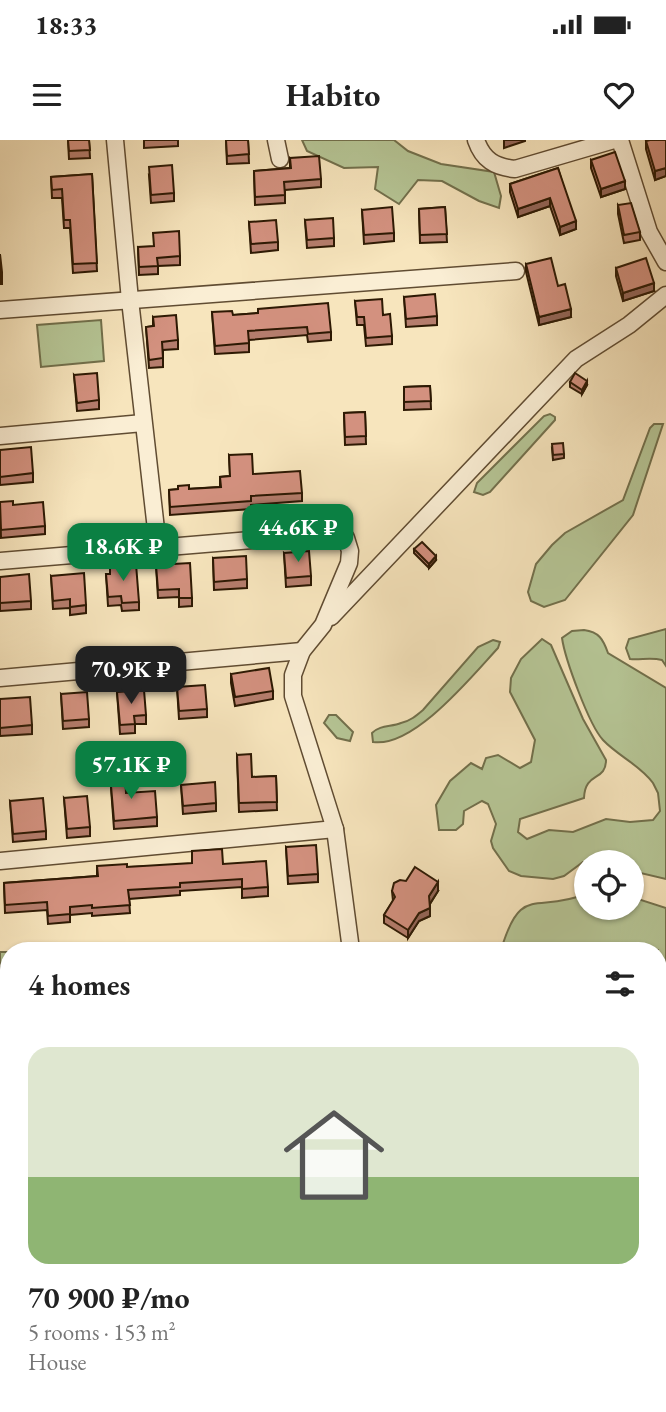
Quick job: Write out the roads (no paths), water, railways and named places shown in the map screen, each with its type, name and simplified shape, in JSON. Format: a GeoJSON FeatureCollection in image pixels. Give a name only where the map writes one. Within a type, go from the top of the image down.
{"type":"FeatureCollection","features":[{"type":"Feature","properties":{"kind":"street"},"geometry":{"type":"LineString","coordinates":[[115,140],[158,547]]}},
{"type":"Feature","properties":{"kind":"street"},"geometry":{"type":"LineString","coordinates":[[276,140],[280,159]]}},
{"type":"Feature","properties":{"kind":"street"},"geometry":{"type":"LineString","coordinates":[[476,140],[482,154],[492,163],[501,168],[515,169],[614,140]]}},
{"type":"Feature","properties":{"kind":"street"},"geometry":{"type":"LineString","coordinates":[[620,140],[649,232],[666,262]]}},
{"type":"Feature","properties":{"kind":"street"},"geometry":{"type":"LineString","coordinates":[[0,310],[516,271]]}},
{"type":"Feature","properties":{"kind":"street"},"geometry":{"type":"LineString","coordinates":[[350,942],[335,829],[293,696],[293,675],[302,651],[323,625],[576,359],[629,325],[666,295]]}},
{"type":"Feature","properties":{"kind":"street"},"geometry":{"type":"LineString","coordinates":[[0,436],[143,423]]}},
{"type":"Feature","properties":{"kind":"street"},"geometry":{"type":"LineString","coordinates":[[0,561],[335,533],[346,538],[350,551],[349,564],[323,625]]}},
{"type":"Feature","properties":{"kind":"street"},"geometry":{"type":"LineString","coordinates":[[0,678],[302,651]]}},
{"type":"Feature","properties":{"kind":"street"},"geometry":{"type":"LineString","coordinates":[[0,861],[335,829]]}}]}
